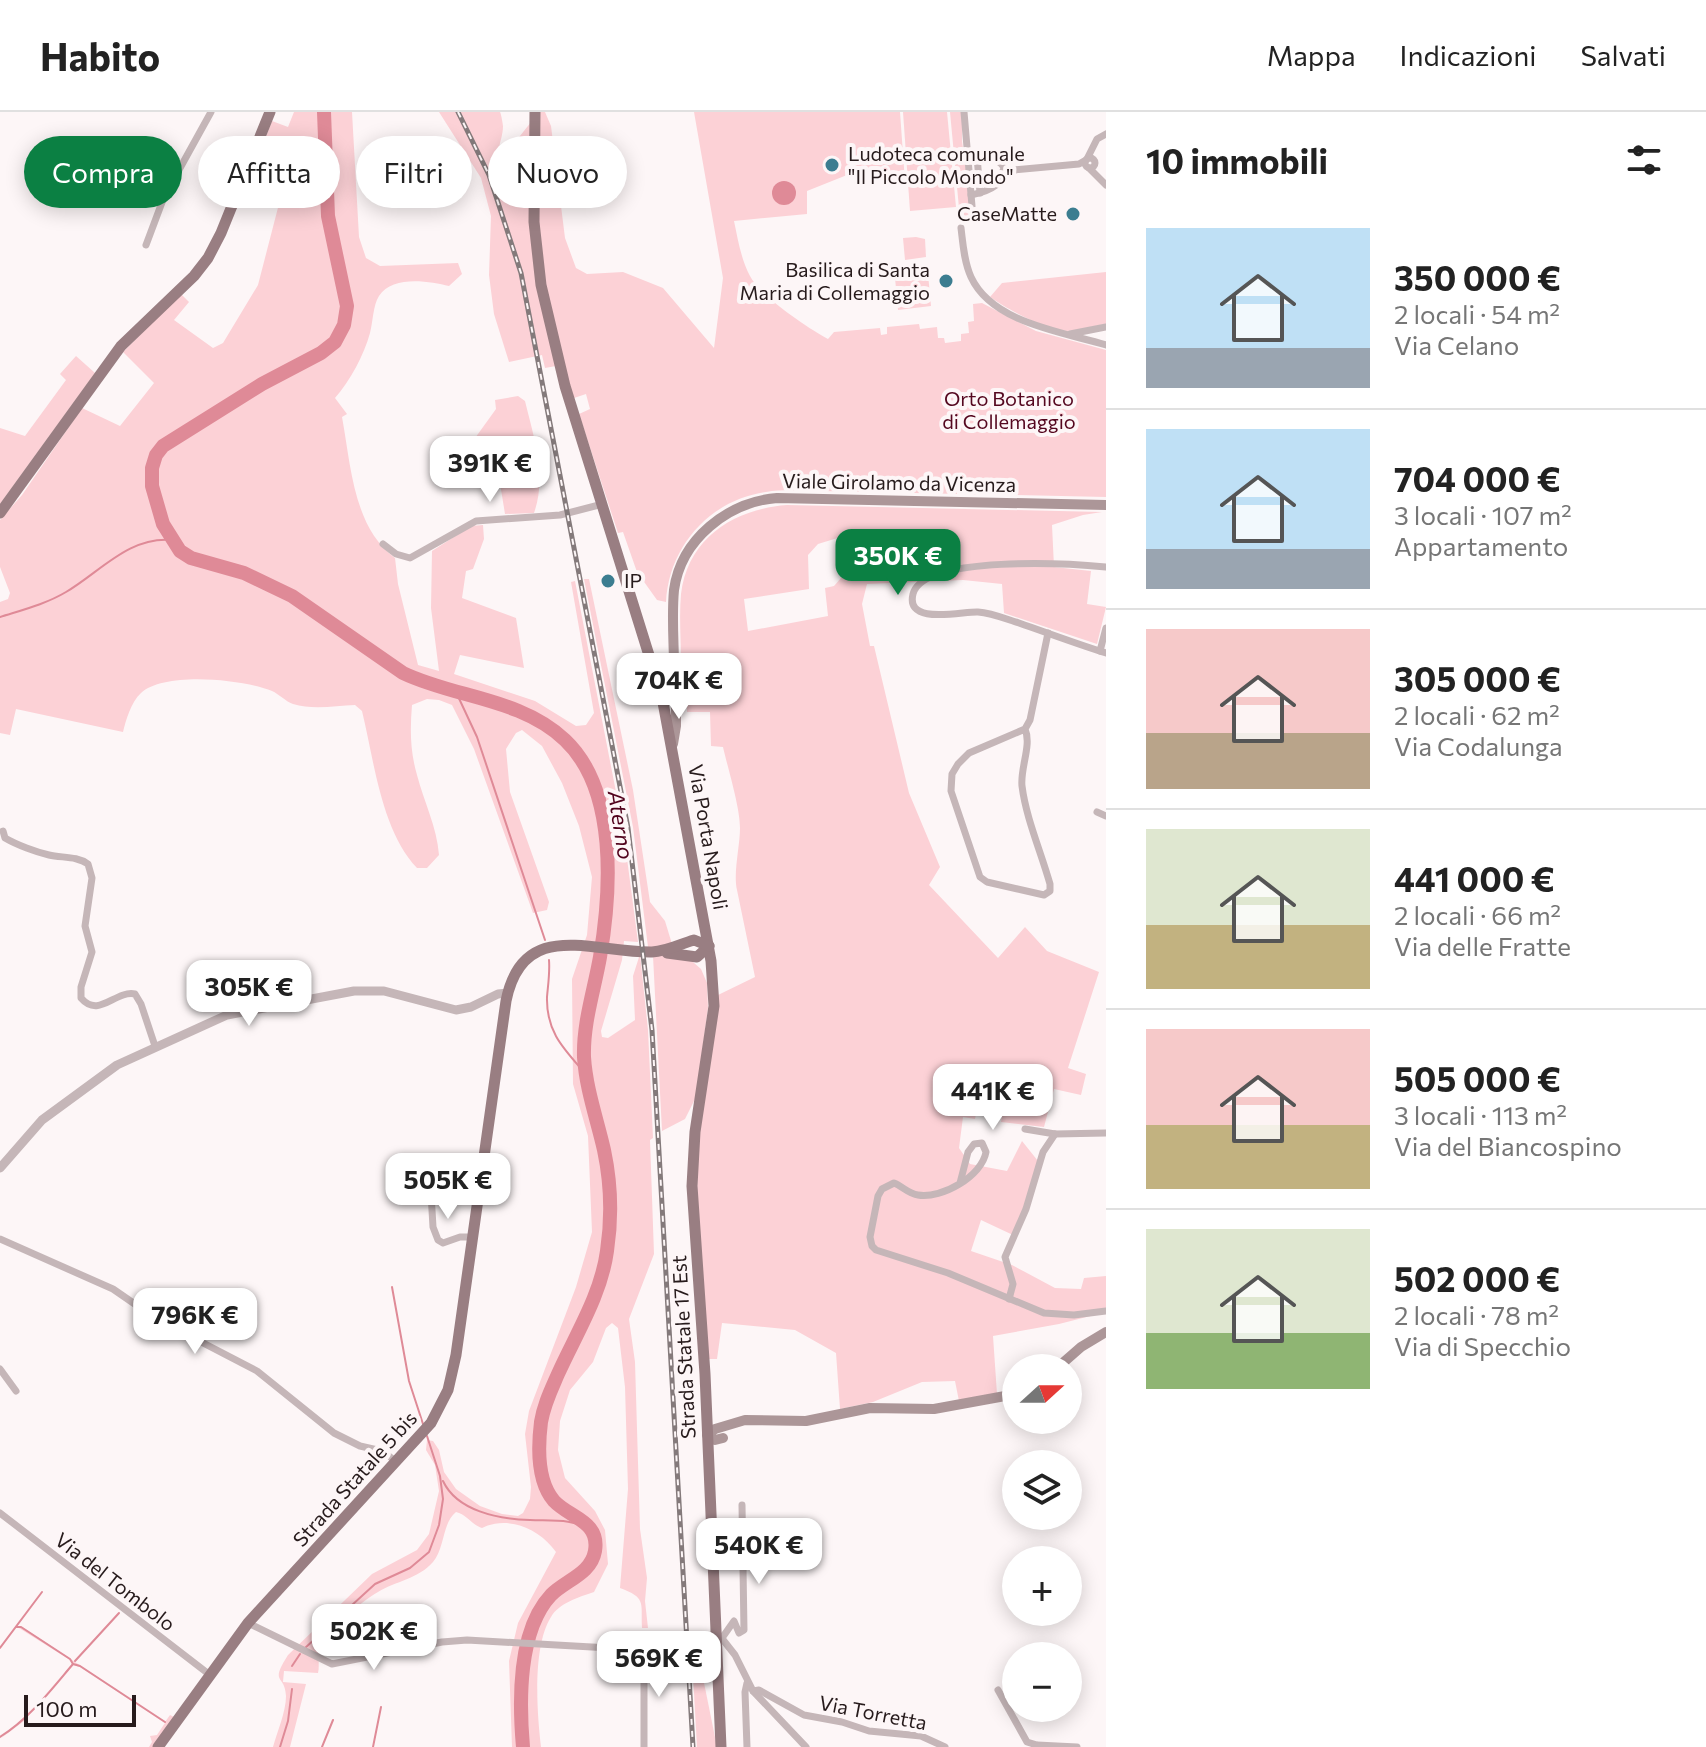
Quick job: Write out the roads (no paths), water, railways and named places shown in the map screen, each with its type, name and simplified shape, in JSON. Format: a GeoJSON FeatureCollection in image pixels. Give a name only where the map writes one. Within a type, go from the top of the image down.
{"type":"FeatureCollection","features":[{"type":"Feature","properties":{"kind":"main road"},"geometry":{"type":"LineString","coordinates":[[0,513],[121,346],[194,276],[208,258],[270,112]]}},
{"type":"Feature","properties":{"kind":"main road","name":"Via Porta Napoli"},"geometry":{"type":"LineString","coordinates":[[535,112],[534,222],[541,285],[563,379],[668,695],[673,744],[709,946]]}},
{"type":"Feature","properties":{"kind":"main road","name":"Viale Girolamo da Vicenza"},"geometry":{"type":"LineString","coordinates":[[668,695],[674,671],[674,597],[681,563],[691,546],[708,528],[725,514],[742,506],[777,498],[1106,505]]}},
{"type":"Feature","properties":{"kind":"main road"},"geometry":{"type":"LineString","coordinates":[[686,943],[697,930],[703,911]]}},
{"type":"Feature","properties":{"kind":"main road","name":"Strada Statale 5 bis"},"geometry":{"type":"LineString","coordinates":[[619,949],[658,951],[697,940],[709,946]]}},
{"type":"Feature","properties":{"kind":"main road","name":"Strada Statale 5 bis"},"geometry":{"type":"LineString","coordinates":[[158,1747],[248,1623],[431,1423],[448,1390],[456,1355],[508,993],[515,974],[534,954],[557,944],[687,956]]}},
{"type":"Feature","properties":{"kind":"main road"},"geometry":{"type":"LineString","coordinates":[[687,956],[699,956],[709,946]]}},
{"type":"Feature","properties":{"kind":"main road","name":"Strada Statale 17 Est"},"geometry":{"type":"LineString","coordinates":[[709,946],[713,985],[711,1031],[695,1132],[692,1186],[719,1637],[716,1653],[721,1747]]}},
{"type":"Feature","properties":{"kind":"main road"},"geometry":{"type":"LineString","coordinates":[[687,956],[700,964],[713,985]]}},
{"type":"Feature","properties":{"kind":"main road"},"geometry":{"type":"LineString","coordinates":[[1073,1354],[1106,1332]]}},
{"type":"Feature","properties":{"kind":"main road"},"geometry":{"type":"LineString","coordinates":[[707,1435],[715,1440],[745,1420],[806,1421],[877,1407],[934,1409],[1002,1397]]}},
{"type":"Feature","properties":{"kind":"main road"},"geometry":{"type":"LineString","coordinates":[[706,1415],[723,1432]]}},
{"type":"Feature","properties":{"kind":"main road"},"geometry":{"type":"LineString","coordinates":[[708,1458],[723,1432]]}},
{"type":"Feature","properties":{"kind":"street"},"geometry":{"type":"LineString","coordinates":[[146,245],[169,187],[211,112]]}},
{"type":"Feature","properties":{"kind":"street"},"geometry":{"type":"LineString","coordinates":[[964,112],[972,206]]}},
{"type":"Feature","properties":{"kind":"street"},"geometry":{"type":"LineString","coordinates":[[1086,164],[1097,139],[1106,134]]}},
{"type":"Feature","properties":{"kind":"street"},"geometry":{"type":"LineString","coordinates":[[977,156],[980,193]]}},
{"type":"Feature","properties":{"kind":"street"},"geometry":{"type":"LineString","coordinates":[[967,157],[995,158],[1003,171],[1003,179],[997,187],[971,195]]}},
{"type":"Feature","properties":{"kind":"street"},"geometry":{"type":"LineString","coordinates":[[1003,171],[1086,164]]}},
{"type":"Feature","properties":{"kind":"street"},"geometry":{"type":"LineString","coordinates":[[1086,164],[1106,185]]}},
{"type":"Feature","properties":{"kind":"street"},"geometry":{"type":"LineString","coordinates":[[961,228],[968,269],[984,297],[1014,315],[1064,334],[1104,344]]}},
{"type":"Feature","properties":{"kind":"street"},"geometry":{"type":"LineString","coordinates":[[1064,334],[1106,327]]}},
{"type":"Feature","properties":{"kind":"street"},"geometry":{"type":"LineString","coordinates":[[1104,344],[1099,334],[1106,327]]}},
{"type":"Feature","properties":{"kind":"street"},"geometry":{"type":"LineString","coordinates":[[383,544],[396,554],[410,558],[476,521],[560,515],[603,504]]}},
{"type":"Feature","properties":{"kind":"street"},"geometry":{"type":"LineString","coordinates":[[1106,567],[1030,562],[973,567],[928,580],[920,584],[913,594],[916,607],[924,614],[984,613],[1103,652],[1106,628]]}},
{"type":"Feature","properties":{"kind":"street"},"geometry":{"type":"LineString","coordinates":[[1025,729],[1028,735],[1022,784],[1050,884],[1050,891],[1044,895],[987,882],[980,877],[951,791],[954,770],[965,756],[1025,729],[1030,720],[1048,633]]}},
{"type":"Feature","properties":{"kind":"street"},"geometry":{"type":"LineString","coordinates":[[1097,812],[1106,816]]}},
{"type":"Feature","properties":{"kind":"street"},"geometry":{"type":"LineString","coordinates":[[3,831],[5,838],[11,841],[88,864],[92,878],[85,926],[92,952],[80,990],[81,998],[88,1005],[98,1007],[124,994],[135,994],[155,1046]]}},
{"type":"Feature","properties":{"kind":"street"},"geometry":{"type":"LineString","coordinates":[[0,1166],[39,1122],[117,1065],[227,1015],[354,991],[384,991],[456,1010],[508,993]]}},
{"type":"Feature","properties":{"kind":"street"},"geometry":{"type":"LineString","coordinates":[[1025,1129],[1055,1134],[1106,1133]]}},
{"type":"Feature","properties":{"kind":"street"},"geometry":{"type":"LineString","coordinates":[[1009,1299],[1013,1284],[1005,1257],[1026,1209],[1043,1152],[1055,1134]]}},
{"type":"Feature","properties":{"kind":"street"},"geometry":{"type":"LineString","coordinates":[[960,1183],[969,1149],[976,1143],[982,1143],[986,1152],[984,1161],[960,1183],[922,1196],[912,1194],[897,1184],[887,1186],[878,1196],[871,1243],[876,1250],[948,1273],[1051,1314],[1106,1311]]}},
{"type":"Feature","properties":{"kind":"street"},"geometry":{"type":"LineString","coordinates":[[431,1193],[432,1220],[438,1240],[443,1243],[460,1237],[472,1237]]}},
{"type":"Feature","properties":{"kind":"street"},"geometry":{"type":"LineString","coordinates":[[0,1239],[113,1289],[155,1318],[257,1371],[334,1433],[360,1446],[382,1451],[397,1462]]}},
{"type":"Feature","properties":{"kind":"street"},"geometry":{"type":"LineString","coordinates":[[0,1369],[16,1391]]}},
{"type":"Feature","properties":{"kind":"street"},"geometry":{"type":"LineString","coordinates":[[742,1505],[744,1631],[739,1633],[733,1621],[719,1637],[736,1657],[753,1691],[806,1747]]}},
{"type":"Feature","properties":{"kind":"street","name":"Via del Tombolo"},"geometry":{"type":"LineString","coordinates":[[0,1513],[210,1675]]}},
{"type":"Feature","properties":{"kind":"street"},"geometry":{"type":"LineString","coordinates":[[248,1623],[332,1664],[448,1641],[517,1641],[680,1652]]}},
{"type":"Feature","properties":{"kind":"street"},"geometry":{"type":"LineString","coordinates":[[644,1650],[644,1747]]}},
{"type":"Feature","properties":{"kind":"street"},"geometry":{"type":"LineString","coordinates":[[693,1652],[716,1653]]}},
{"type":"Feature","properties":{"kind":"street"},"geometry":{"type":"LineString","coordinates":[[747,1683],[747,1747]]}},
{"type":"Feature","properties":{"kind":"street","name":"Via Torretta"},"geometry":{"type":"LineString","coordinates":[[753,1691],[759,1690],[804,1715],[842,1722],[867,1731],[920,1735],[945,1747]]}},
{"type":"Feature","properties":{"kind":"street"},"geometry":{"type":"LineString","coordinates":[[998,1690],[1028,1745],[1077,1747]]}},
{"type":"Feature","properties":{"kind":"waterway","name":"Aterno"},"geometry":{"type":"LineString","coordinates":[[324,112],[328,216],[347,306],[344,325],[335,342],[321,353],[262,384],[163,446],[152,468],[152,486],[163,524],[180,551],[191,558],[244,573],[292,596],[403,673],[508,707],[548,726],[565,740],[582,761],[602,813],[608,873],[607,903],[587,1019],[584,1057],[608,1175],[609,1239],[594,1299],[546,1403],[539,1452],[548,1493],[561,1507],[588,1526],[593,1533],[595,1551],[589,1565],[551,1595],[532,1627],[521,1688],[523,1747]]}},
{"type":"Feature","properties":{"kind":"waterway"},"geometry":{"type":"LineString","coordinates":[[0,617],[58,596],[129,549],[156,540],[172,540]]}},
{"type":"Feature","properties":{"kind":"waterway"},"geometry":{"type":"LineString","coordinates":[[456,692],[477,737],[545,940]]}},
{"type":"Feature","properties":{"kind":"waterway"},"geometry":{"type":"LineString","coordinates":[[549,960],[547,1009],[553,1030],[585,1073]]}},
{"type":"Feature","properties":{"kind":"waterway"},"geometry":{"type":"LineString","coordinates":[[392,1287],[409,1381],[423,1424]]}},
{"type":"Feature","properties":{"kind":"waterway"},"geometry":{"type":"LineString","coordinates":[[305,1648],[375,1584],[410,1568],[429,1552],[439,1525],[443,1499],[440,1476],[427,1436]]}},
{"type":"Feature","properties":{"kind":"waterway"},"geometry":{"type":"LineString","coordinates":[[443,1481],[458,1500],[492,1515],[569,1522],[591,1530]]}},
{"type":"Feature","properties":{"kind":"waterway"},"geometry":{"type":"LineString","coordinates":[[0,1648],[42,1592]]}},
{"type":"Feature","properties":{"kind":"waterway"},"geometry":{"type":"LineString","coordinates":[[75,1661],[119,1613]]}},
{"type":"Feature","properties":{"kind":"waterway"},"geometry":{"type":"LineString","coordinates":[[16,1627],[21,1627],[165,1722]]}},
{"type":"Feature","properties":{"kind":"waterway"},"geometry":{"type":"LineString","coordinates":[[292,1666],[300,1654]]}},
{"type":"Feature","properties":{"kind":"waterway"},"geometry":{"type":"LineString","coordinates":[[0,1737],[30,1713],[73,1664]]}},
{"type":"Feature","properties":{"kind":"waterway"},"geometry":{"type":"LineString","coordinates":[[280,1747],[288,1721],[292,1689]]}},
{"type":"Feature","properties":{"kind":"waterway"},"geometry":{"type":"LineString","coordinates":[[373,1747],[381,1707]]}},
{"type":"Feature","properties":{"kind":"waterway"},"geometry":{"type":"LineString","coordinates":[[322,1747],[333,1720]]}},
{"type":"Feature","properties":{"kind":"railway"},"geometry":{"type":"LineString","coordinates":[[458,112],[489,175],[521,273],[628,828],[652,1030],[693,1747]]}},
{"type":"Feature","properties":{"kind":"place","name":"Ludoteca comunale \"Il Piccolo Mondo\""},"geometry":{"type":"Point","coordinates":[832,165]}},
{"type":"Feature","properties":{"kind":"place","name":"CaseMatte"},"geometry":{"type":"Point","coordinates":[1073,214]}},
{"type":"Feature","properties":{"kind":"place","name":"Basilica di Santa Maria di Collemaggio"},"geometry":{"type":"Point","coordinates":[946,281]}},
{"type":"Feature","properties":{"kind":"place","name":"IP"},"geometry":{"type":"Point","coordinates":[608,581]}},
{"type":"Feature","properties":{"kind":"park label","name":"Orto Botanico di Collemaggio"},"geometry":{"type":"Point","coordinates":[1009,410]}}]}
